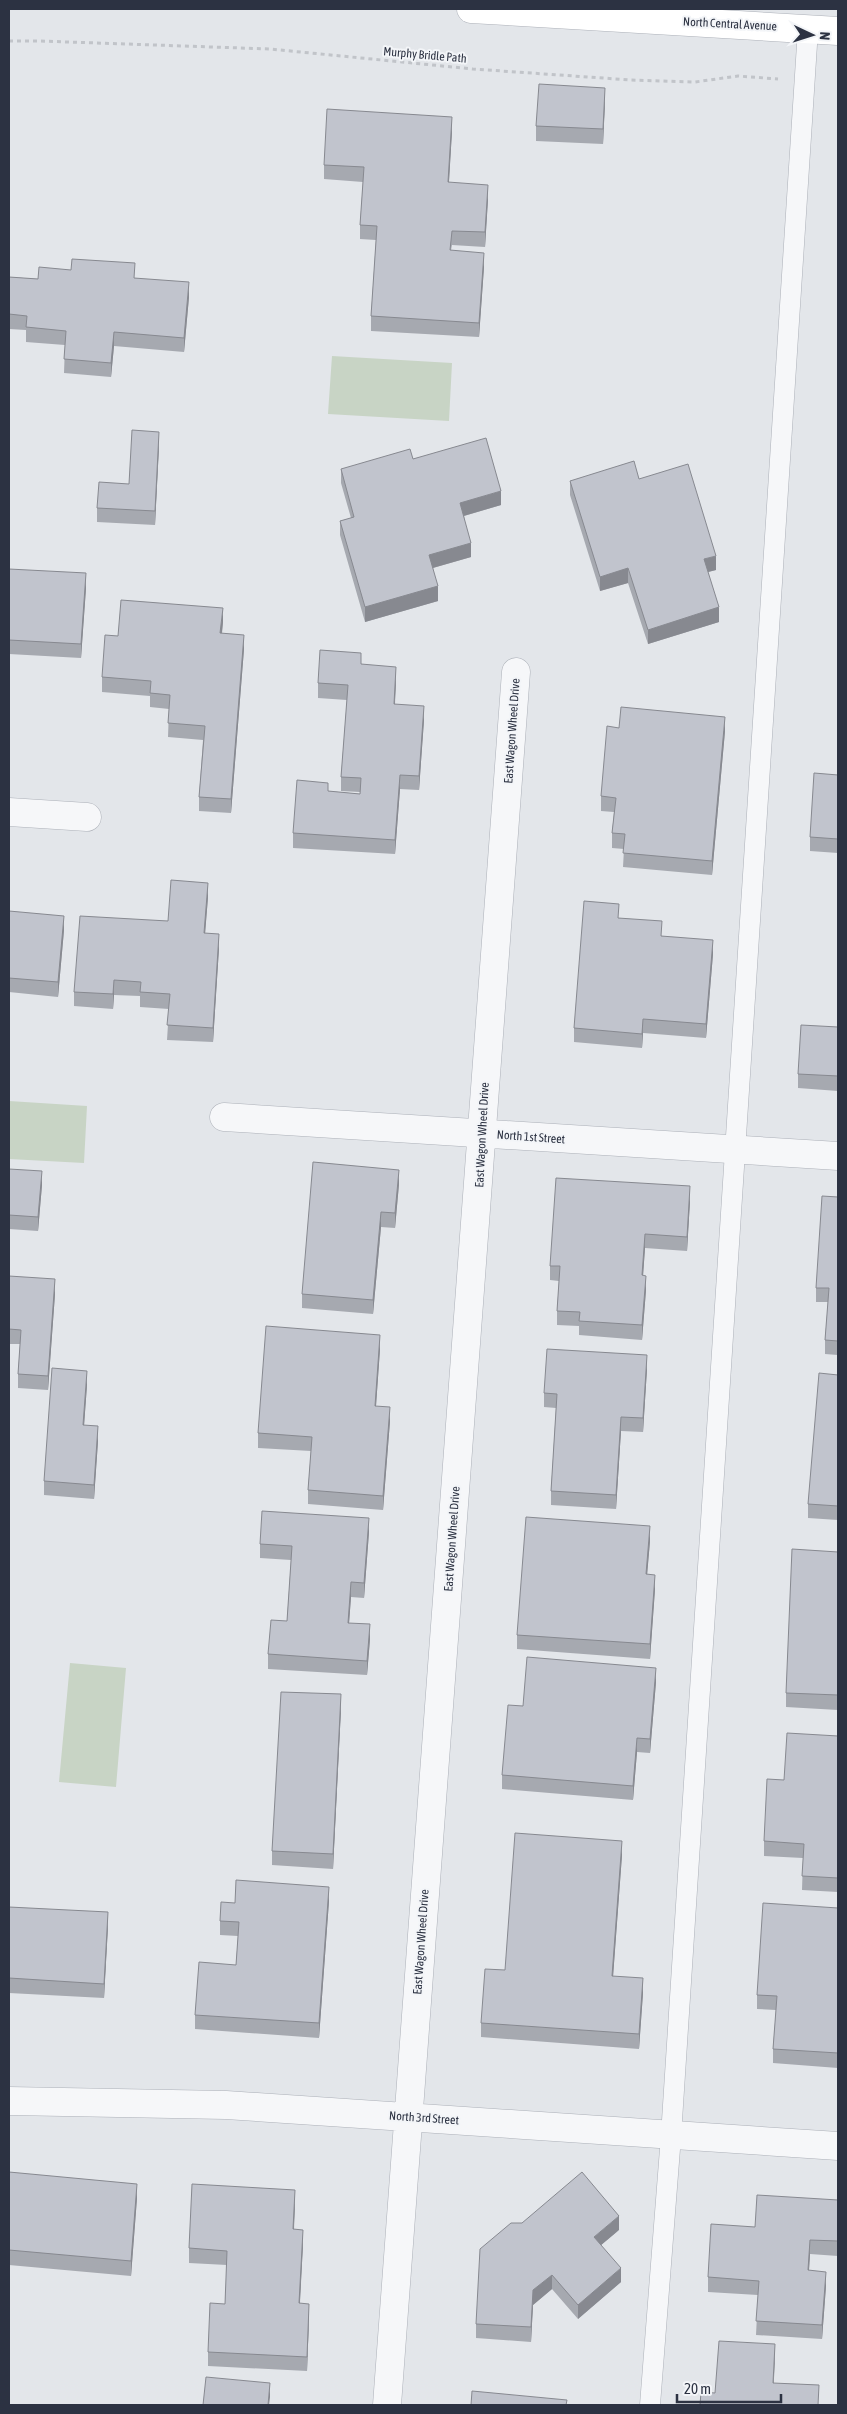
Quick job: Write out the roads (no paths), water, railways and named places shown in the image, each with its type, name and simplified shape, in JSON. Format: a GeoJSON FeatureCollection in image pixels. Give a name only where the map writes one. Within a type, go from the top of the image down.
{"type":"FeatureCollection","features":[{"type":"Feature","properties":{"kind":"main road","name":"North Central Avenue"},"geometry":{"type":"LineString","coordinates":[[471,9],[629,13],[838,31]]}},
{"type":"Feature","properties":{"kind":"street","name":"East Wagon Wheel Drive"},"geometry":{"type":"LineString","coordinates":[[386,2405],[516,672]]}},
{"type":"Feature","properties":{"kind":"street"},"geometry":{"type":"LineString","coordinates":[[9,812],[87,817]]}},
{"type":"Feature","properties":{"kind":"street","name":"North 1st Street"},"geometry":{"type":"LineString","coordinates":[[224,1118],[838,1156]]}},
{"type":"Feature","properties":{"kind":"street","name":"North 3rd Street"},"geometry":{"type":"LineString","coordinates":[[9,2101],[226,2105],[838,2146]]}},
{"type":"Feature","properties":{"kind":"lane"},"geometry":{"type":"LineString","coordinates":[[650,2405],[671,2136],[808,28]]}}]}
